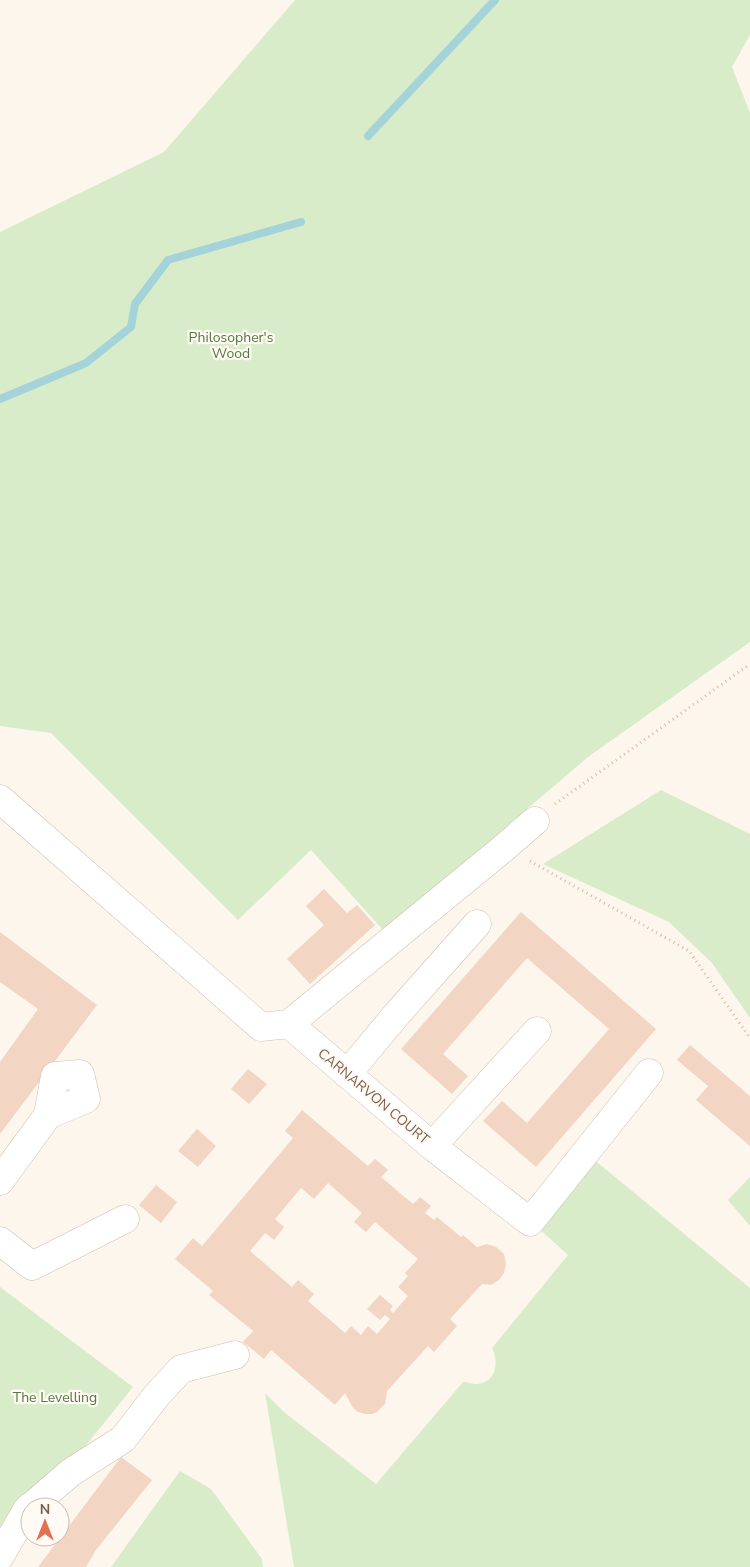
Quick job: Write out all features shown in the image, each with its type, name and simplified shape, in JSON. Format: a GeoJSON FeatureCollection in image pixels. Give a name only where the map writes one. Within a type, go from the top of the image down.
{"type":"FeatureCollection","features":[{"type":"Feature","properties":{"kind":"lane"},"geometry":{"type":"LineString","coordinates":[[1,803],[261,1027],[289,1024],[535,821]]}},
{"type":"Feature","properties":{"kind":"lane"},"geometry":{"type":"LineString","coordinates":[[347,1074],[476,924]]}},
{"type":"Feature","properties":{"kind":"lane","name":"CARNARVON COURT"},"geometry":{"type":"LineString","coordinates":[[289,1024],[432,1146],[537,1031]]}},
{"type":"Feature","properties":{"kind":"lane"},"geometry":{"type":"LineString","coordinates":[[432,1146],[530,1222],[648,1074]]}},
{"type":"Feature","properties":{"kind":"lane"},"geometry":{"type":"LineString","coordinates":[[0,1181],[48,1115]]}},
{"type":"Feature","properties":{"kind":"lane"},"geometry":{"type":"LineString","coordinates":[[0,1242],[32,1266],[125,1219]]}},
{"type":"Feature","properties":{"kind":"lane"},"geometry":{"type":"LineString","coordinates":[[42,1497],[70,1473],[123,1439],[157,1395],[181,1369],[235,1355]]}},
{"type":"Feature","properties":{"kind":"lane"},"geometry":{"type":"LineString","coordinates":[[0,1556],[20,1522]]}},
{"type":"Feature","properties":{"kind":"path"},"geometry":{"type":"LineString","coordinates":[[535,821],[549,808],[750,664]]}},
{"type":"Feature","properties":{"kind":"path"},"geometry":{"type":"LineString","coordinates":[[505,847],[689,951],[750,1038]]}},
{"type":"Feature","properties":{"kind":"green space","name":"Philosopher's Wood"},"geometry":{"type":"Polygon","coordinates":[[[295,0],[750,0],[750,35],[732,67],[750,113],[750,642],[588,757],[384,931],[311,850],[238,920],[51,733],[0,726],[0,232],[164,152],[295,0]]]}},
{"type":"Feature","properties":{"kind":"green space"},"geometry":{"type":"Polygon","coordinates":[[[661,790],[750,834],[750,1018],[712,963],[669,922],[543,864],[661,790]]]}},
{"type":"Feature","properties":{"kind":"green space"},"geometry":{"type":"Polygon","coordinates":[[[592,1158],[750,1288],[750,1567],[294,1567],[265,1393],[284,1412],[376,1484],[463,1382],[482,1383],[491,1377],[496,1360],[492,1348],[568,1255],[536,1226],[592,1158]]]}},
{"type":"Feature","properties":{"kind":"green space"},"geometry":{"type":"Polygon","coordinates":[[[750,1177],[750,1226],[728,1200],[750,1177]]]}},
{"type":"Feature","properties":{"kind":"green space","name":"The Levelling"},"geometry":{"type":"Polygon","coordinates":[[[0,1287],[133,1387],[44,1497],[20,1497],[20,1527],[0,1552],[0,1287]]]}},
{"type":"Feature","properties":{"kind":"green space"},"geometry":{"type":"Polygon","coordinates":[[[180,1471],[211,1489],[262,1559],[263,1567],[111,1567],[180,1471]]]}},
{"type":"Feature","properties":{"kind":"building"},"geometry":{"type":"Polygon","coordinates":[[[324,889],[347,913],[357,905],[375,925],[310,984],[287,959],[324,925],[306,906],[324,889]]]}},
{"type":"Feature","properties":{"kind":"building"},"geometry":{"type":"Polygon","coordinates":[[[521,912],[656,1029],[536,1167],[483,1121],[502,1101],[527,1123],[609,1029],[527,958],[443,1054],[468,1076],[452,1094],[401,1049],[521,912]]]}},
{"type":"Feature","properties":{"kind":"building"},"geometry":{"type":"Polygon","coordinates":[[[0,932],[97,1005],[0,1134],[0,1062],[38,1009],[0,982],[0,932]]]}},
{"type":"Feature","properties":{"kind":"building"},"geometry":{"type":"Polygon","coordinates":[[[690,1045],[750,1096],[750,1146],[696,1100],[708,1086],[677,1060],[690,1045]]]}},
{"type":"Feature","properties":{"kind":"building"},"geometry":{"type":"Polygon","coordinates":[[[248,1069],[267,1084],[249,1104],[231,1089],[248,1069]]]}},
{"type":"Feature","properties":{"kind":"building"},"geometry":{"type":"Polygon","coordinates":[[[302,1110],[368,1166],[375,1159],[388,1170],[381,1177],[413,1204],[420,1197],[431,1206],[425,1213],[434,1220],[437,1217],[461,1237],[463,1235],[477,1247],[487,1244],[496,1247],[504,1254],[506,1264],[504,1273],[499,1280],[491,1285],[482,1284],[450,1319],[457,1326],[434,1352],[428,1346],[387,1391],[385,1404],[372,1414],[358,1412],[353,1408],[345,1393],[335,1405],[271,1350],[264,1359],[243,1342],[253,1331],[209,1295],[213,1291],[175,1259],[193,1238],[202,1246],[293,1138],[285,1131],[302,1110]],[[328,1183],[314,1199],[301,1188],[275,1219],[284,1227],[274,1240],[265,1233],[250,1251],[292,1287],[298,1280],[314,1294],[308,1301],[345,1333],[351,1326],[361,1335],[368,1326],[377,1334],[390,1319],[385,1315],[380,1320],[367,1309],[380,1295],[393,1306],[390,1310],[393,1313],[408,1296],[398,1287],[408,1276],[405,1273],[418,1259],[375,1222],[366,1232],[354,1222],[362,1213],[328,1183]]]}},
{"type":"Feature","properties":{"kind":"building"},"geometry":{"type":"Polygon","coordinates":[[[197,1129],[216,1146],[198,1167],[178,1151],[197,1129]]]}},
{"type":"Feature","properties":{"kind":"building"},"geometry":{"type":"Polygon","coordinates":[[[156,1185],[177,1202],[161,1223],[139,1205],[156,1185]]]}},
{"type":"Feature","properties":{"kind":"building"},"geometry":{"type":"Polygon","coordinates":[[[121,1457],[152,1480],[96,1550],[86,1567],[38,1567],[53,1547],[70,1547],[70,1525],[121,1457]]]}},
{"type":"Feature","properties":{"kind":"waterway"},"geometry":{"type":"LineString","coordinates":[[368,136],[495,0]]}},
{"type":"Feature","properties":{"kind":"waterway"},"geometry":{"type":"LineString","coordinates":[[0,399],[86,363],[131,327],[135,304],[168,260],[301,222]]}}]}
